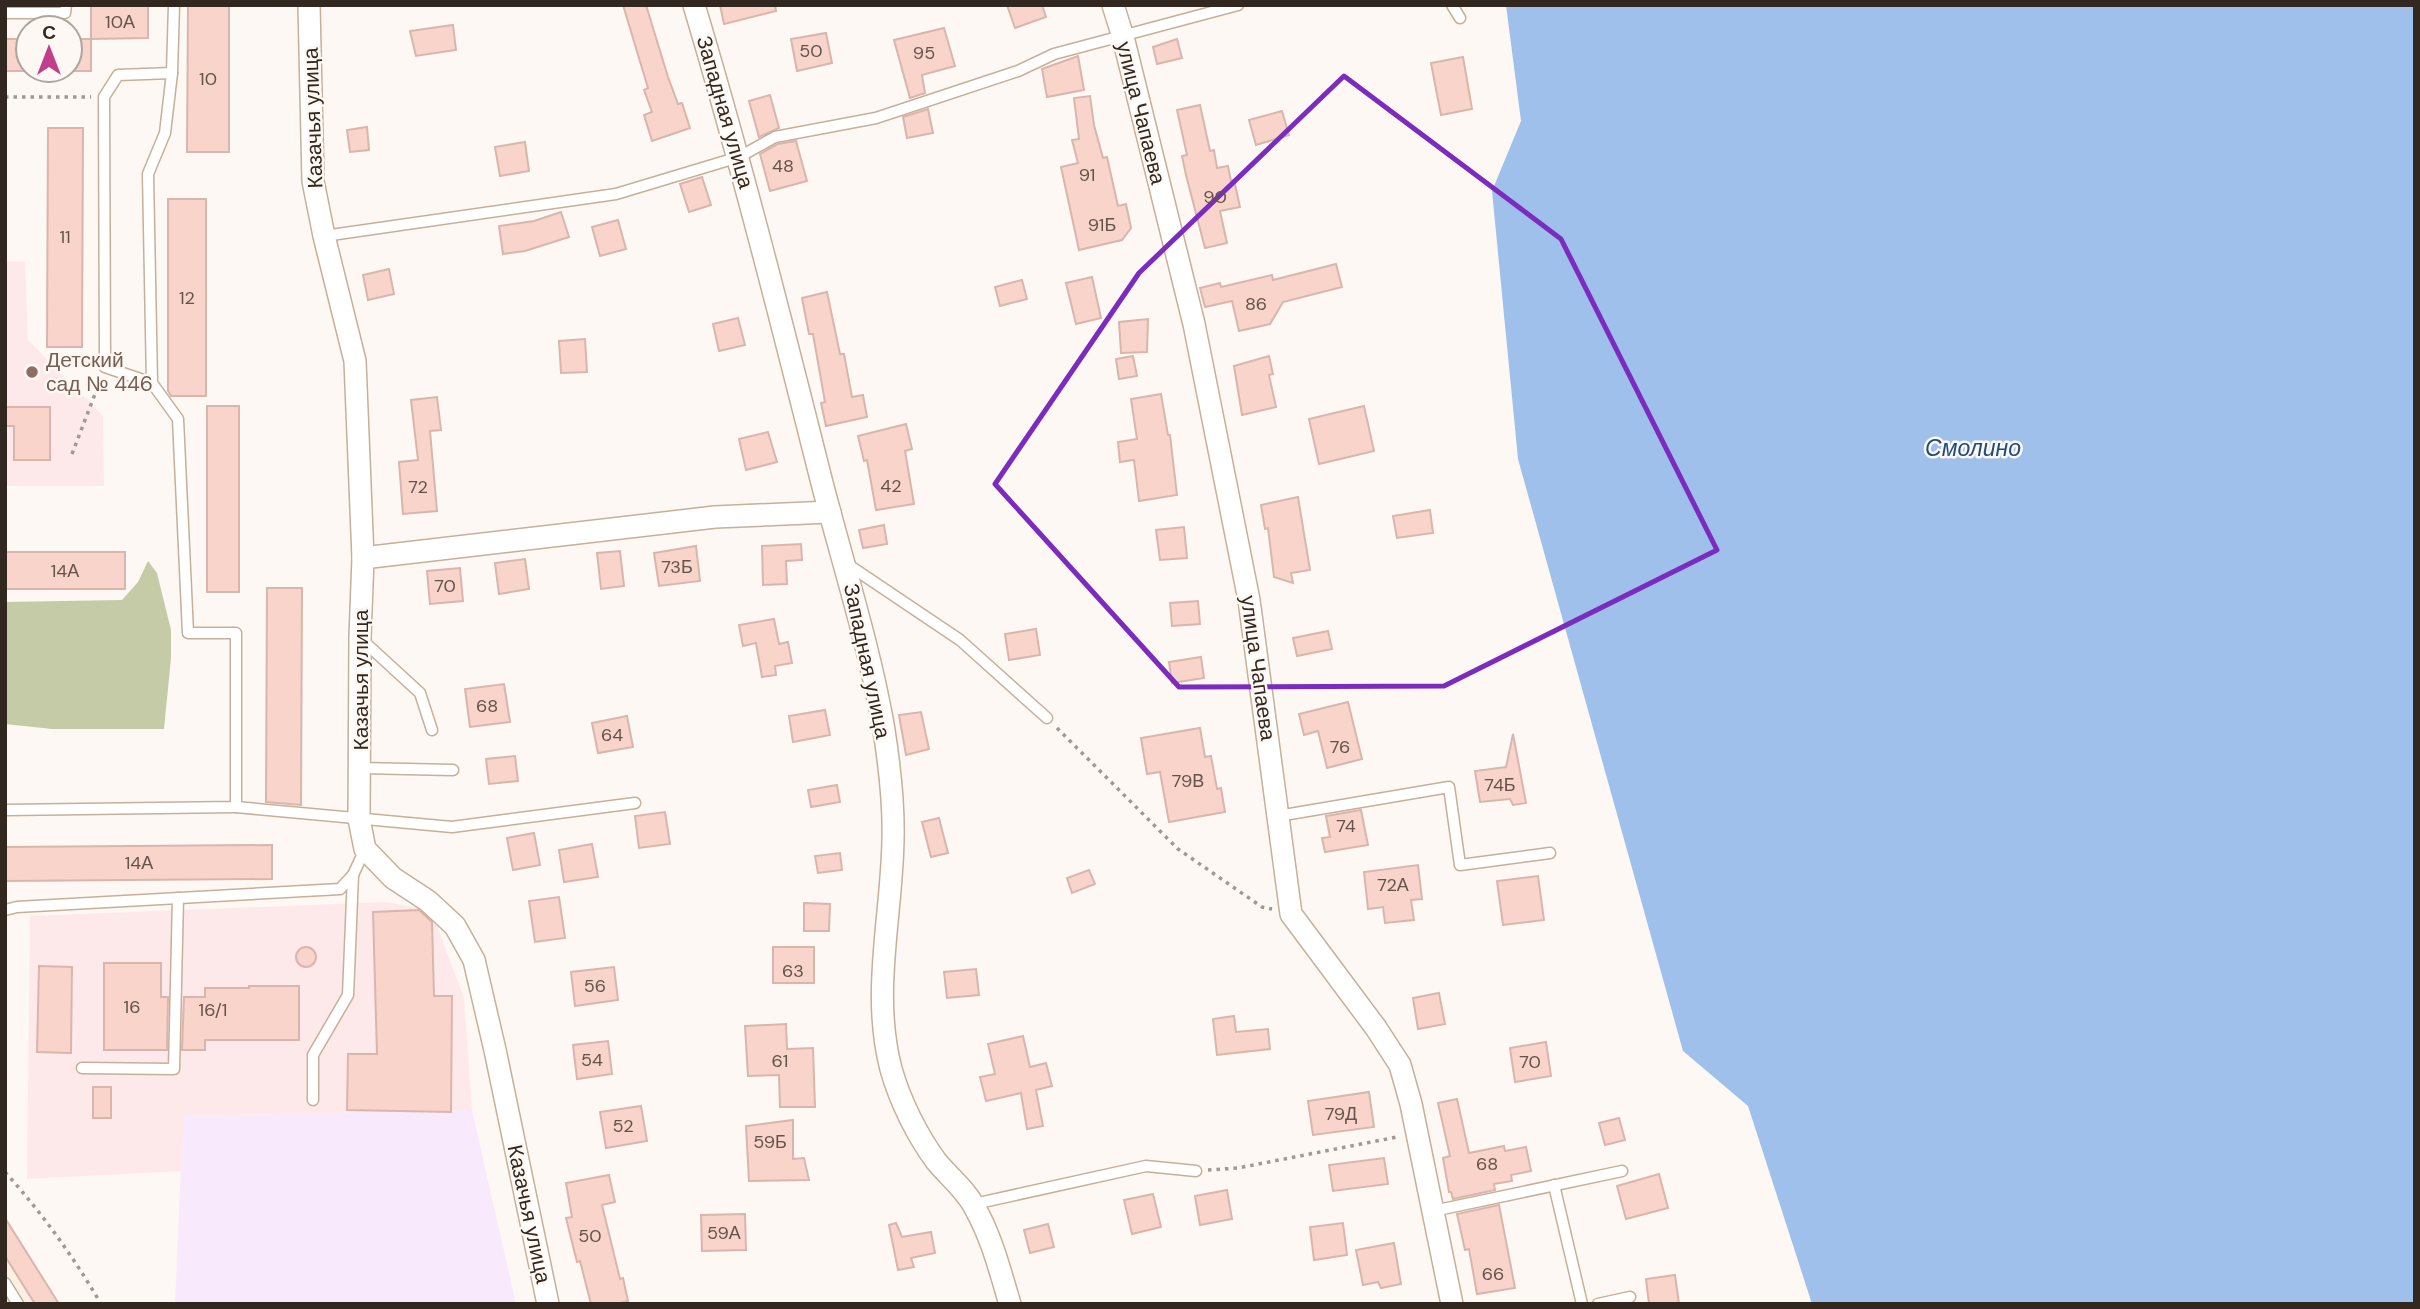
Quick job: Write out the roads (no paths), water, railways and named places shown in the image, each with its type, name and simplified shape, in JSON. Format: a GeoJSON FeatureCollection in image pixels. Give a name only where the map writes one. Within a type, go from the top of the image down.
{"type":"FeatureCollection","features":[{"type":"Feature","properties":{"kind":"street","name":"Казачья улица"},"geometry":{"type":"LineString","coordinates":[[309,5],[313,181],[355,361],[363,558],[359,819],[365,849],[393,878],[428,901],[455,926],[474,960],[548,1304]]}},
{"type":"Feature","properties":{"kind":"street","name":"Западная улица"},"geometry":{"type":"LineString","coordinates":[[694,5],[739,157],[866,642],[883,723],[891,782],[893,840],[882,987],[884,1034],[891,1069],[902,1102],[935,1159],[974,1204],[990,1236],[1010,1304]]}},
{"type":"Feature","properties":{"kind":"street","name":"улица Чапаева"},"geometry":{"type":"LineString","coordinates":[[1113,5],[1194,324],[1249,600],[1291,914],[1376,1028],[1400,1065],[1452,1304]]}},
{"type":"Feature","properties":{"kind":"street"},"geometry":{"type":"LineString","coordinates":[[363,558],[715,517],[830,512]]}},
{"type":"Feature","properties":{"kind":"lane"},"geometry":{"type":"LineString","coordinates":[[10,10],[65,13],[65,5]]}},
{"type":"Feature","properties":{"kind":"lane"},"geometry":{"type":"LineString","coordinates":[[174,5],[172,73],[165,133],[148,174],[152,383],[178,419],[188,633],[236,633],[236,807]]}},
{"type":"Feature","properties":{"kind":"lane"},"geometry":{"type":"LineString","coordinates":[[324,236],[616,194],[739,157],[775,138],[876,118],[1018,71],[1054,54],[1238,5]]}},
{"type":"Feature","properties":{"kind":"lane"},"geometry":{"type":"LineString","coordinates":[[1452,5],[1460,18]]}},
{"type":"Feature","properties":{"kind":"lane"},"geometry":{"type":"LineString","coordinates":[[152,383],[105,367],[104,97],[118,75],[172,73]]}},
{"type":"Feature","properties":{"kind":"lane"},"geometry":{"type":"LineString","coordinates":[[845,563],[960,640],[1047,718]]}},
{"type":"Feature","properties":{"kind":"lane"},"geometry":{"type":"LineString","coordinates":[[360,638],[420,693],[432,730]]}},
{"type":"Feature","properties":{"kind":"lane"},"geometry":{"type":"LineString","coordinates":[[360,768],[453,770]]}},
{"type":"Feature","properties":{"kind":"lane"},"geometry":{"type":"LineString","coordinates":[[1278,817],[1449,787],[1460,865],[1550,853]]}},
{"type":"Feature","properties":{"kind":"lane"},"geometry":{"type":"LineString","coordinates":[[5,810],[236,807],[452,827],[635,803]]}},
{"type":"Feature","properties":{"kind":"lane"},"geometry":{"type":"LineString","coordinates":[[5,910],[17,907],[340,889],[353,875],[365,849]]}},
{"type":"Feature","properties":{"kind":"lane"},"geometry":{"type":"LineString","coordinates":[[313,1100],[313,1055],[348,995],[353,875]]}},
{"type":"Feature","properties":{"kind":"lane"},"geometry":{"type":"LineString","coordinates":[[82,1068],[174,1069],[178,898]]}},
{"type":"Feature","properties":{"kind":"lane"},"geometry":{"type":"LineString","coordinates":[[974,1204],[1146,1166],[1196,1171]]}},
{"type":"Feature","properties":{"kind":"lane"},"geometry":{"type":"LineString","coordinates":[[1433,1211],[1622,1171]]}},
{"type":"Feature","properties":{"kind":"lane"},"geometry":{"type":"LineString","coordinates":[[1554,1185],[1582,1304]]}},
{"type":"Feature","properties":{"kind":"lane"},"geometry":{"type":"LineString","coordinates":[[5,1283],[18,1304]]}},
{"type":"Feature","properties":{"kind":"lane"},"geometry":{"type":"LineString","coordinates":[[1598,1304],[1630,1297]]}},
{"type":"Feature","properties":{"kind":"water","name":"Смолино"},"geometry":{"type":"Polygon","coordinates":[[[1506,5],[2415,5],[2415,1304],[1812,1304],[1748,1106],[1683,1051],[1518,459],[1492,191],[1521,121],[1506,5]]]}},
{"type":"Feature","properties":{"kind":"place","name":"Детский сад № 446"},"geometry":{"type":"Point","coordinates":[32,372]}}]}
